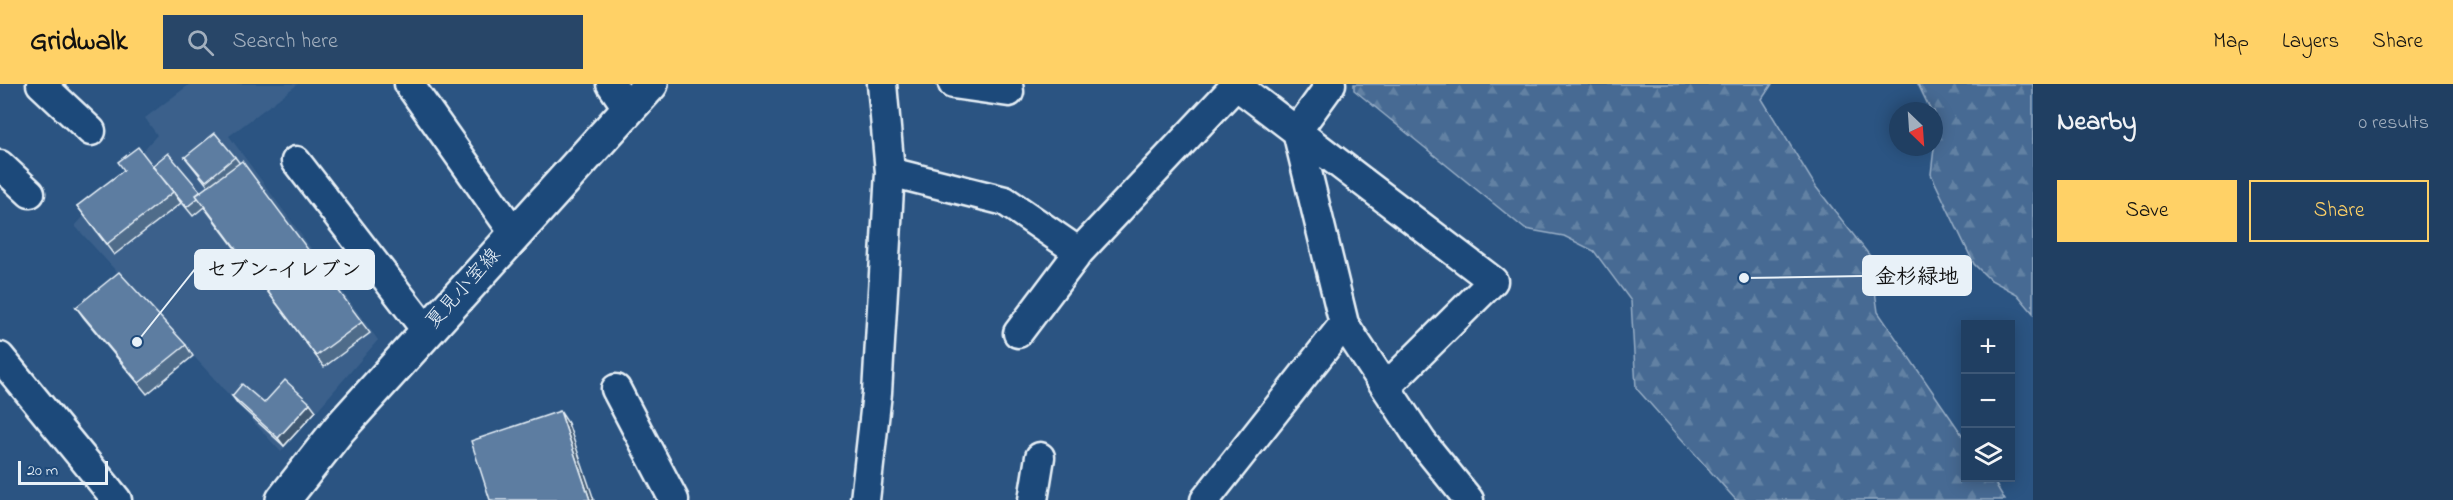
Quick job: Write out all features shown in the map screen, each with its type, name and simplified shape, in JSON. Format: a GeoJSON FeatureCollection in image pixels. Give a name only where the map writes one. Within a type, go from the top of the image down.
{"type":"FeatureCollection","features":[{"type":"Feature","properties":{"kind":"main road","name":"夏見小室線"},"geometry":{"type":"LineString","coordinates":[[297,494],[339,429],[514,234],[620,97],[651,84]]}},
{"type":"Feature","properties":{"kind":"street"},"geometry":{"type":"LineString","coordinates":[[41,84],[91,131]]}},
{"type":"Feature","properties":{"kind":"street"},"geometry":{"type":"LineString","coordinates":[[409,84],[514,234]]}},
{"type":"Feature","properties":{"kind":"street"},"geometry":{"type":"LineString","coordinates":[[863,497],[877,393],[890,172],[882,84]]}},
{"type":"Feature","properties":{"kind":"street"},"geometry":{"type":"LineString","coordinates":[[953,84],[1009,92],[1008,84]]}},
{"type":"Feature","properties":{"kind":"street"},"geometry":{"type":"LineString","coordinates":[[1331,84],[1297,131],[1344,324],[1422,442],[1468,500]]}},
{"type":"Feature","properties":{"kind":"street"},"geometry":{"type":"LineString","coordinates":[[1018,333],[1079,252],[1236,85],[1492,281],[1386,387]]}},
{"type":"Feature","properties":{"kind":"street"},"geometry":{"type":"LineString","coordinates":[[296,162],[426,330]]}},
{"type":"Feature","properties":{"kind":"street"},"geometry":{"type":"LineString","coordinates":[[0,165],[30,193]]}},
{"type":"Feature","properties":{"kind":"street"},"geometry":{"type":"LineString","coordinates":[[890,172],[1005,201],[1079,252]]}},
{"type":"Feature","properties":{"kind":"street"},"geometry":{"type":"LineString","coordinates":[[1205,500],[1344,324]]}},
{"type":"Feature","properties":{"kind":"street"},"geometry":{"type":"LineString","coordinates":[[0,357],[117,500]]}},
{"type":"Feature","properties":{"kind":"street"},"geometry":{"type":"LineString","coordinates":[[616,389],[674,500]]}},
{"type":"Feature","properties":{"kind":"street"},"geometry":{"type":"LineString","coordinates":[[1033,500],[1040,457]]}},
{"type":"Feature","properties":{"kind":"shaded area"},"geometry":{"type":"Polygon","coordinates":[[[190,84],[298,84],[229,136],[378,340],[281,452],[75,226],[157,135],[145,118],[190,84]]]}},
{"type":"Feature","properties":{"kind":"green space"},"geometry":{"type":"Polygon","coordinates":[[[1354,84],[1772,84],[1762,99],[1816,187],[1870,256],[1878,312],[1961,433],[1961,482],[1994,482],[2005,500],[1736,500],[1636,388],[1631,301],[1594,251],[1564,236],[1525,229],[1354,90],[1354,84]]]}},
{"type":"Feature","properties":{"kind":"green space"},"geometry":{"type":"Polygon","coordinates":[[[1918,84],[2033,84],[2033,313],[2017,294],[1989,279],[1974,264],[1931,174],[1933,156],[1943,156],[1943,102],[1927,102],[1918,84]]]}},
{"type":"Feature","properties":{"kind":"building"},"geometry":{"type":"Polygon","coordinates":[[[215,133],[235,157],[206,181],[185,157],[215,133]]]}},
{"type":"Feature","properties":{"kind":"building"},"geometry":{"type":"Polygon","coordinates":[[[138,147],[173,192],[107,244],[77,206],[124,170],[118,162],[138,147]]]}},
{"type":"Feature","properties":{"kind":"building"},"geometry":{"type":"Polygon","coordinates":[[[168,153],[201,192],[196,195],[198,198],[187,207],[152,166],[168,153]]]}},
{"type":"Feature","properties":{"kind":"building"},"geometry":{"type":"Polygon","coordinates":[[[242,161],[362,322],[316,356],[196,195],[242,161]]]}},
{"type":"Feature","properties":{"kind":"building"},"geometry":{"type":"Polygon","coordinates":[[[119,272],[186,345],[139,383],[76,307],[119,272]]]}},
{"type":"Feature","properties":{"kind":"building"},"geometry":{"type":"Polygon","coordinates":[[[285,380],[310,403],[278,438],[232,396],[242,384],[264,403],[285,380]]]}},
{"type":"Feature","properties":{"kind":"building"},"geometry":{"type":"Polygon","coordinates":[[[560,411],[590,500],[490,500],[471,441],[560,411]]]}},
{"type":"Feature","properties":{"kind":"place","name":"金杉緑地"},"geometry":{"type":"Point","coordinates":[1744,278]}},
{"type":"Feature","properties":{"kind":"place","name":"セブン-イレブン"},"geometry":{"type":"Point","coordinates":[137,342]}}]}
